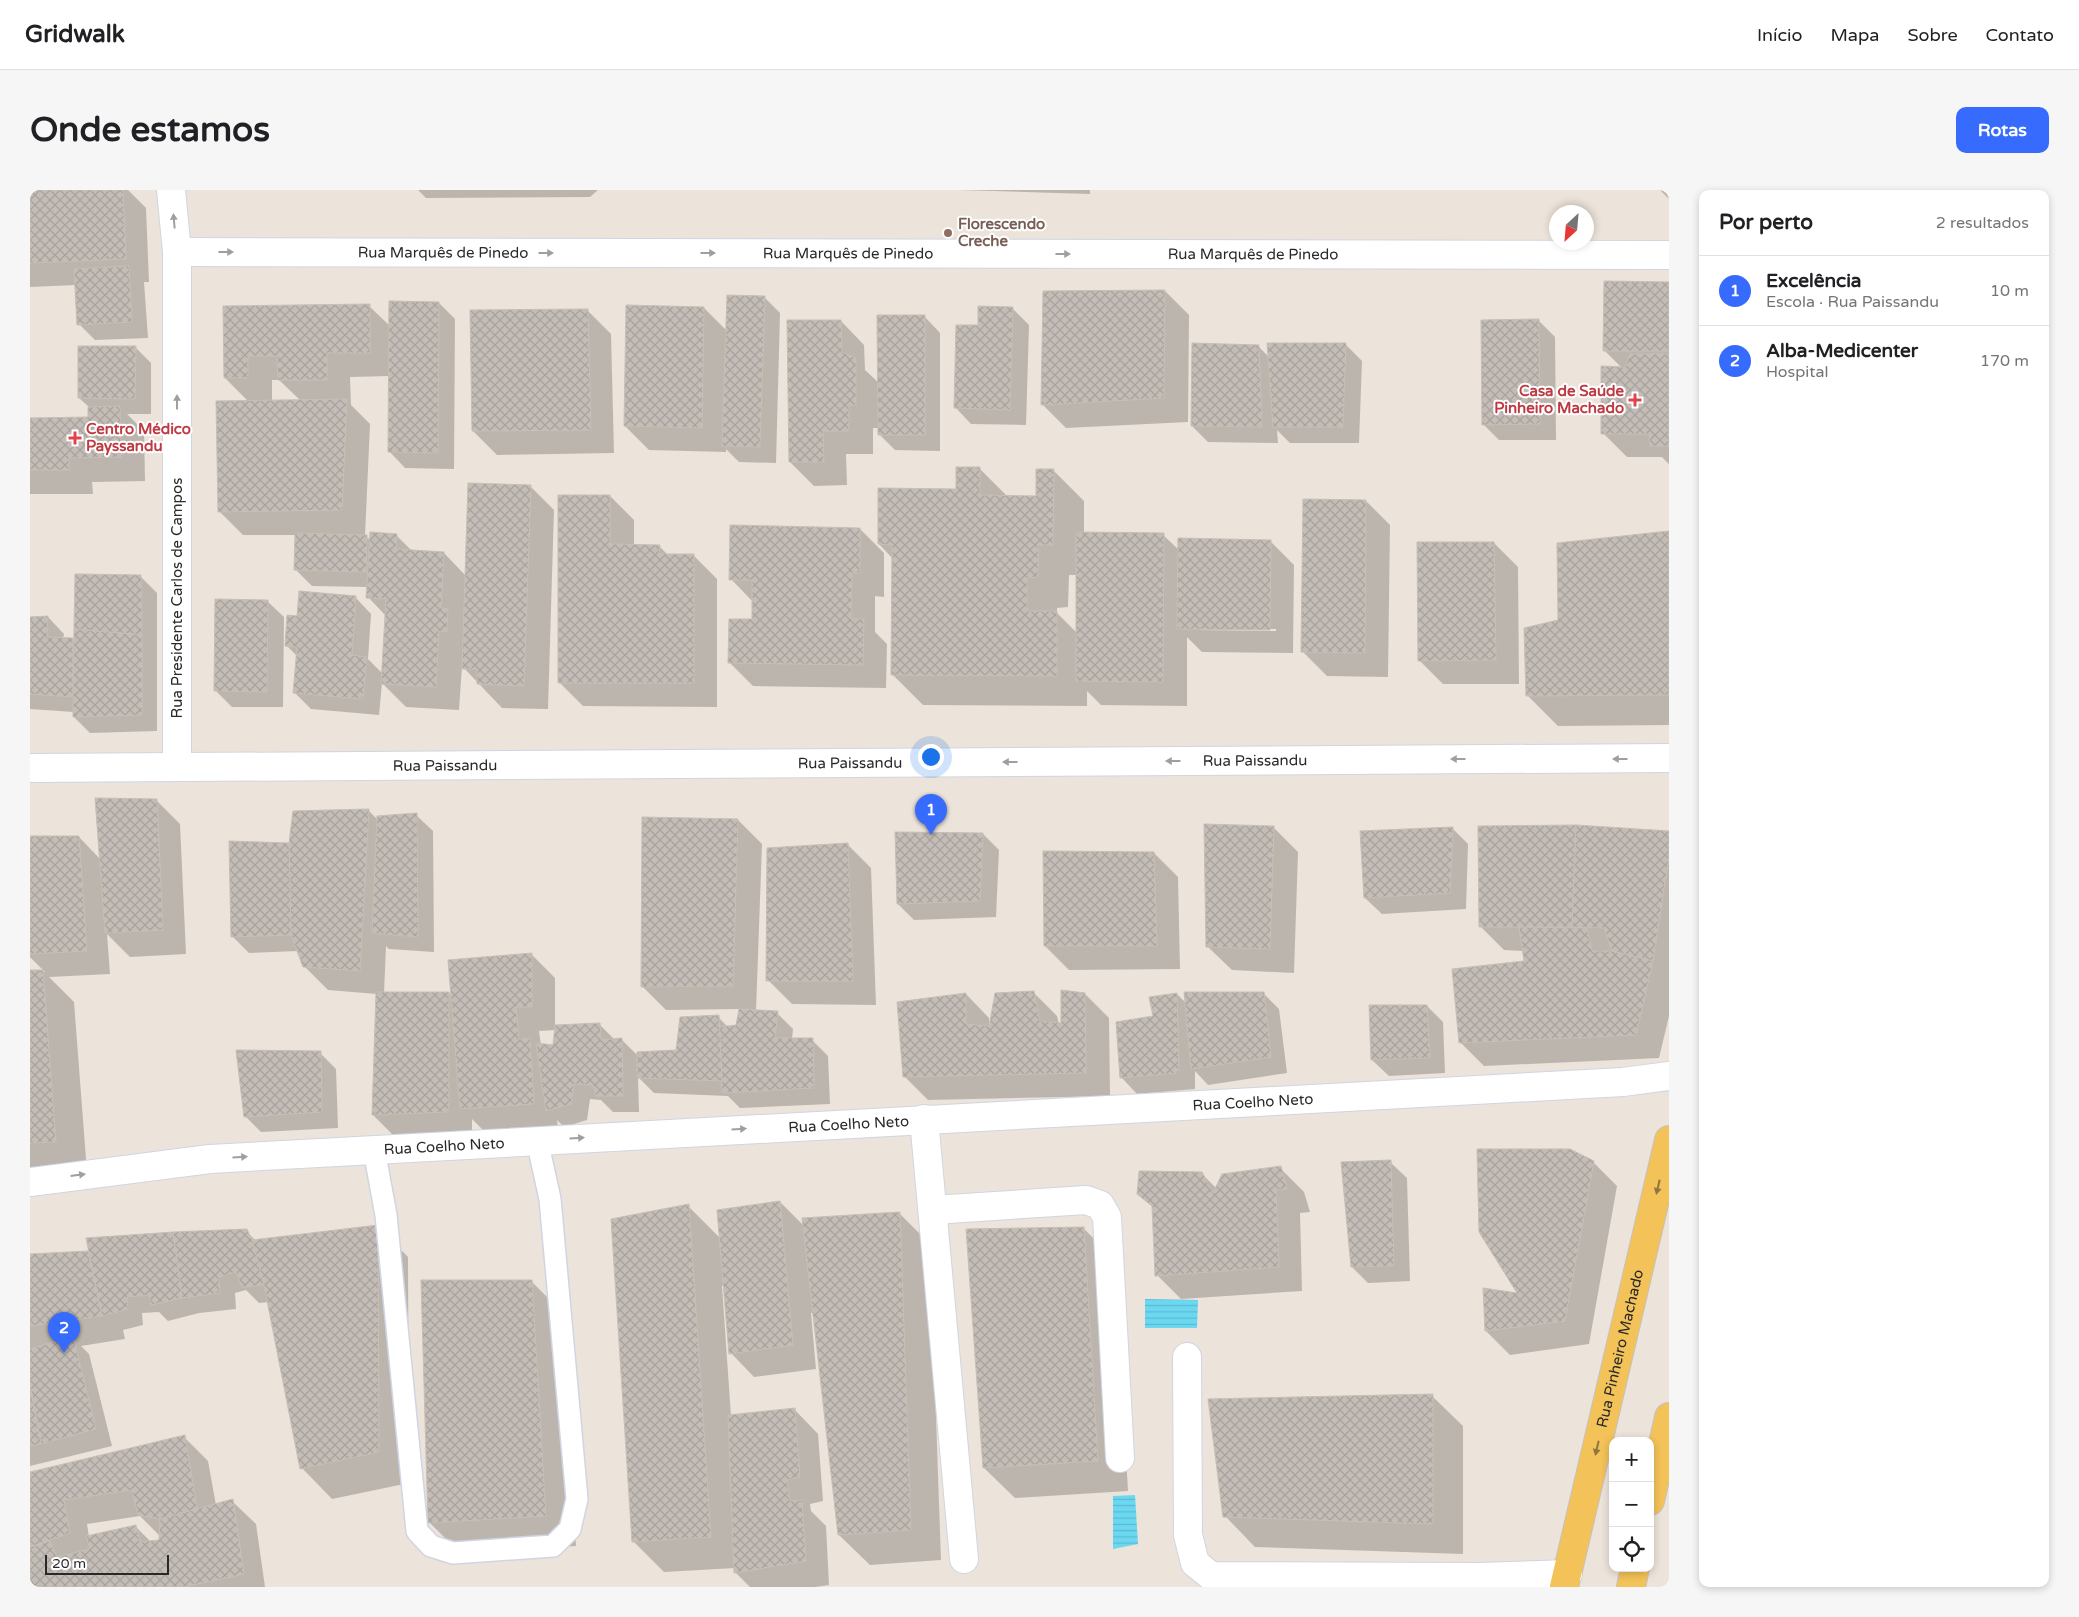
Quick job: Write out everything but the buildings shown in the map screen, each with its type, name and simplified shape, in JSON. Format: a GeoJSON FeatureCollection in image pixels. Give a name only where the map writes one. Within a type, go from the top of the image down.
{"type":"FeatureCollection","features":[{"type":"Feature","properties":{"kind":"main road","name":"Rua Pinheiro Machado"},"geometry":{"type":"LineString","coordinates":[[1566,1580],[1669,1140]]}},
{"type":"Feature","properties":{"kind":"main road"},"geometry":{"type":"LineString","coordinates":[[1654,1483],[1669,1417]]}},
{"type":"Feature","properties":{"kind":"main road"},"geometry":{"type":"LineString","coordinates":[[1631,1587],[1634,1572]]}},
{"type":"Feature","properties":{"kind":"street","name":"Rua Presidente Carlos de Campos"},"geometry":{"type":"LineString","coordinates":[[171,190],[177,252],[177,766]]}},
{"type":"Feature","properties":{"kind":"street","name":"Rua Marquês de Pinedo"},"geometry":{"type":"LineString","coordinates":[[177,252],[1669,255]]}},
{"type":"Feature","properties":{"kind":"street","name":"Rua Paissandu"},"geometry":{"type":"LineString","coordinates":[[30,768],[1669,758]]}},
{"type":"Feature","properties":{"kind":"street","name":"Rua Coelho Neto"},"geometry":{"type":"LineString","coordinates":[[30,1182],[210,1159],[1613,1082],[1669,1076]]}},
{"type":"Feature","properties":{"kind":"street"},"geometry":{"type":"LineString","coordinates":[[924,1119],[964,1559]]}},
{"type":"Feature","properties":{"kind":"street"},"geometry":{"type":"LineString","coordinates":[[932,1210],[1086,1200],[1100,1205],[1107,1217],[1120,1458]]}},
{"type":"Feature","properties":{"kind":"street"},"geometry":{"type":"LineString","coordinates":[[1187,1357],[1188,1535],[1195,1563],[1211,1576],[1479,1577],[1566,1580]]}},
{"type":"Feature","properties":{"kind":"lane"},"geometry":{"type":"LineString","coordinates":[[374,1150],[386,1215],[417,1531],[431,1546],[453,1554],[553,1546],[570,1529],[577,1500],[550,1199],[537,1140]]}},
{"type":"Feature","properties":{"kind":"water"},"geometry":{"type":"Polygon","coordinates":[[[1145,1299],[1198,1300],[1197,1328],[1145,1328],[1145,1299]]]}},
{"type":"Feature","properties":{"kind":"water"},"geometry":{"type":"Polygon","coordinates":[[[1135,1495],[1138,1544],[1113,1549],[1113,1496],[1135,1495]]]}},
{"type":"Feature","properties":{"kind":"place","name":"Florescendo Creche"},"geometry":{"type":"Point","coordinates":[948,233]}},
{"type":"Feature","properties":{"kind":"place","name":"Casa de Saúde Pinheiro Machado"},"geometry":{"type":"Point","coordinates":[1635,400]}},
{"type":"Feature","properties":{"kind":"place","name":"Centro Médico Payssandu"},"geometry":{"type":"Point","coordinates":[75,438]}},
{"type":"Feature","properties":{"kind":"place","name":"Excelência"},"geometry":{"type":"Point","coordinates":[931,835]}},
{"type":"Feature","properties":{"kind":"place","name":"Alba-Medicenter"},"geometry":{"type":"Point","coordinates":[64,1353]}}]}
